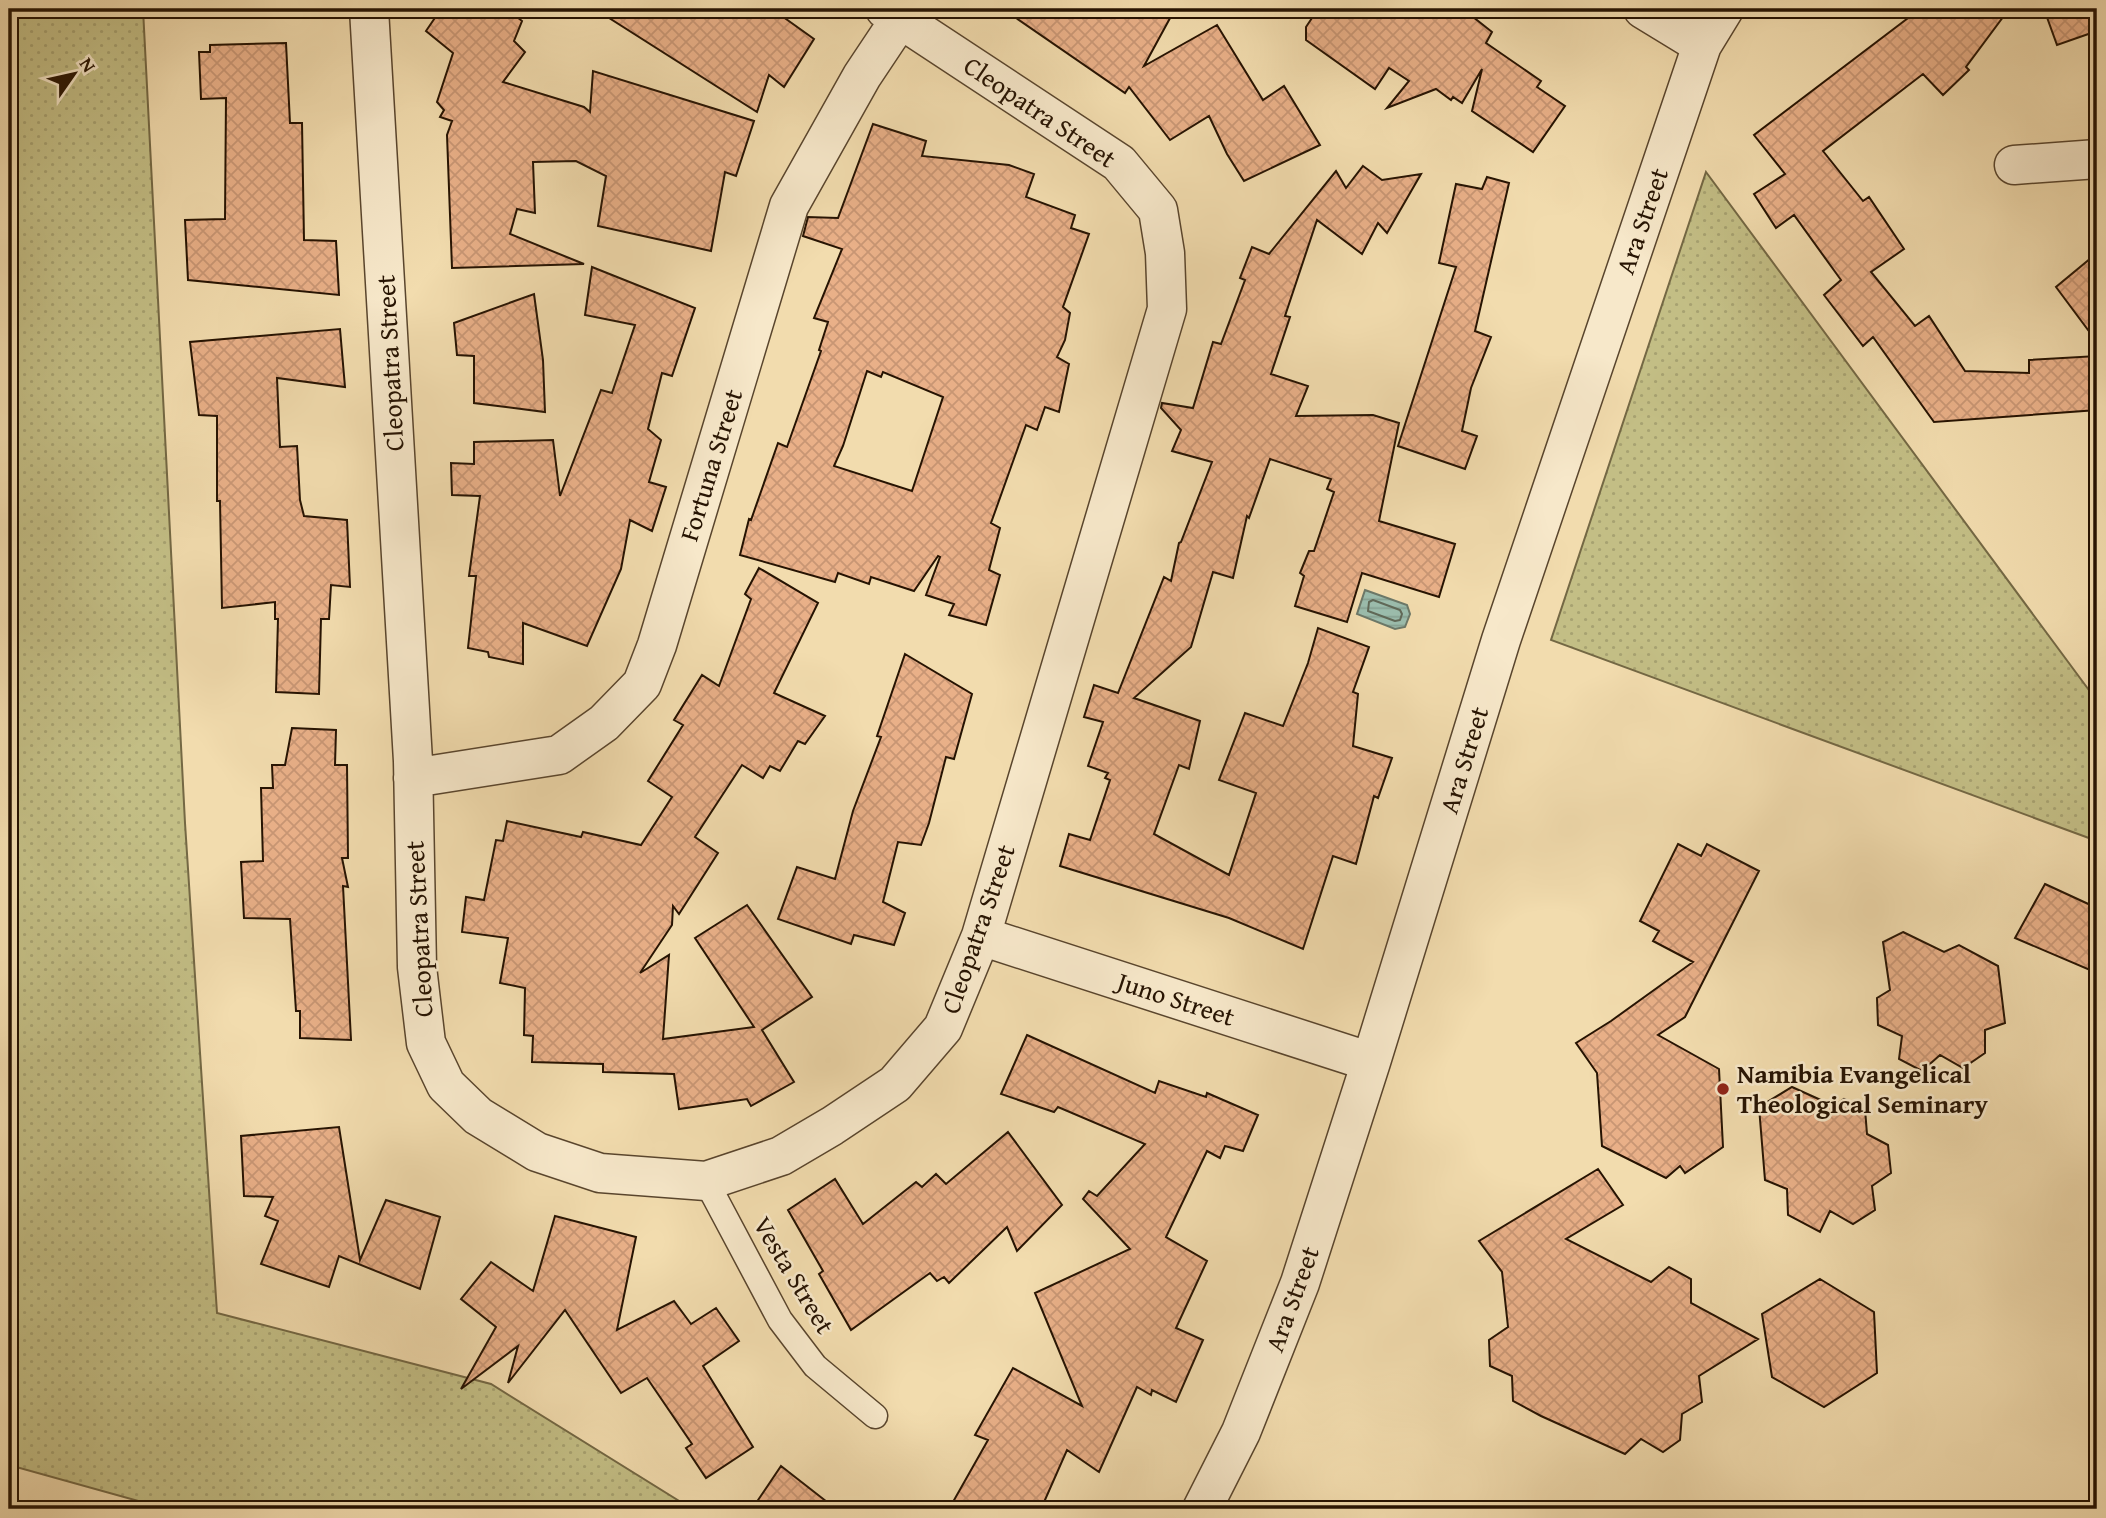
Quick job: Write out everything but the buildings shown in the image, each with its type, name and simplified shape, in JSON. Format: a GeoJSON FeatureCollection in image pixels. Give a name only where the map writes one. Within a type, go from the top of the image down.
{"type":"FeatureCollection","features":[{"type":"Feature","properties":{"kind":"street","name":"Cleopatra Street"},"geometry":{"type":"LineString","coordinates":[[369,9],[413,778],[417,967],[426,1043],[446,1084],[478,1116],[537,1152],[600,1173],[706,1181],[781,1156],[832,1126],[895,1084],[943,1028],[981,936],[1167,309],[1165,253],[1158,210],[1119,163],[892,14]]}},
{"type":"Feature","properties":{"kind":"street"},"geometry":{"type":"LineString","coordinates":[[1643,9],[1702,44]]}},
{"type":"Feature","properties":{"kind":"street","name":"Ara Street"},"geometry":{"type":"LineString","coordinates":[[1202,1509],[1241,1432],[1300,1283],[1501,640],[1702,44],[1724,9]]}},
{"type":"Feature","properties":{"kind":"street","name":"Fortuna Street"},"geometry":{"type":"LineString","coordinates":[[413,778],[559,755],[604,723],[642,684],[657,645],[789,206],[862,76],[892,14]]}},
{"type":"Feature","properties":{"kind":"street"},"geometry":{"type":"LineString","coordinates":[[2014,165],[2097,159]]}},
{"type":"Feature","properties":{"kind":"street","name":"Juno Street"},"geometry":{"type":"LineString","coordinates":[[981,936],[1371,1062]]}},
{"type":"Feature","properties":{"kind":"lane","name":"Vesta Street"},"geometry":{"type":"LineString","coordinates":[[706,1181],[780,1320],[815,1366],[875,1416]]}},
{"type":"Feature","properties":{"kind":"shaded area"},"geometry":{"type":"Polygon","coordinates":[[[9,9],[143,9],[185,823],[217,1313],[491,1384],[692,1509],[167,1509],[9,1465],[9,9]]]}},
{"type":"Feature","properties":{"kind":"shaded area"},"geometry":{"type":"Polygon","coordinates":[[[1706,172],[2097,701],[2097,841],[1551,640],[1706,172]]]}},
{"type":"Feature","properties":{"kind":"water"},"geometry":{"type":"Polygon","coordinates":[[[1365,590],[1407,605],[1410,614],[1405,627],[1395,629],[1357,614],[1365,590]]]}},
{"type":"Feature","properties":{"kind":"place","name":"Namibia Evangelical Theological Seminary"},"geometry":{"type":"Point","coordinates":[1723,1089]}}]}
